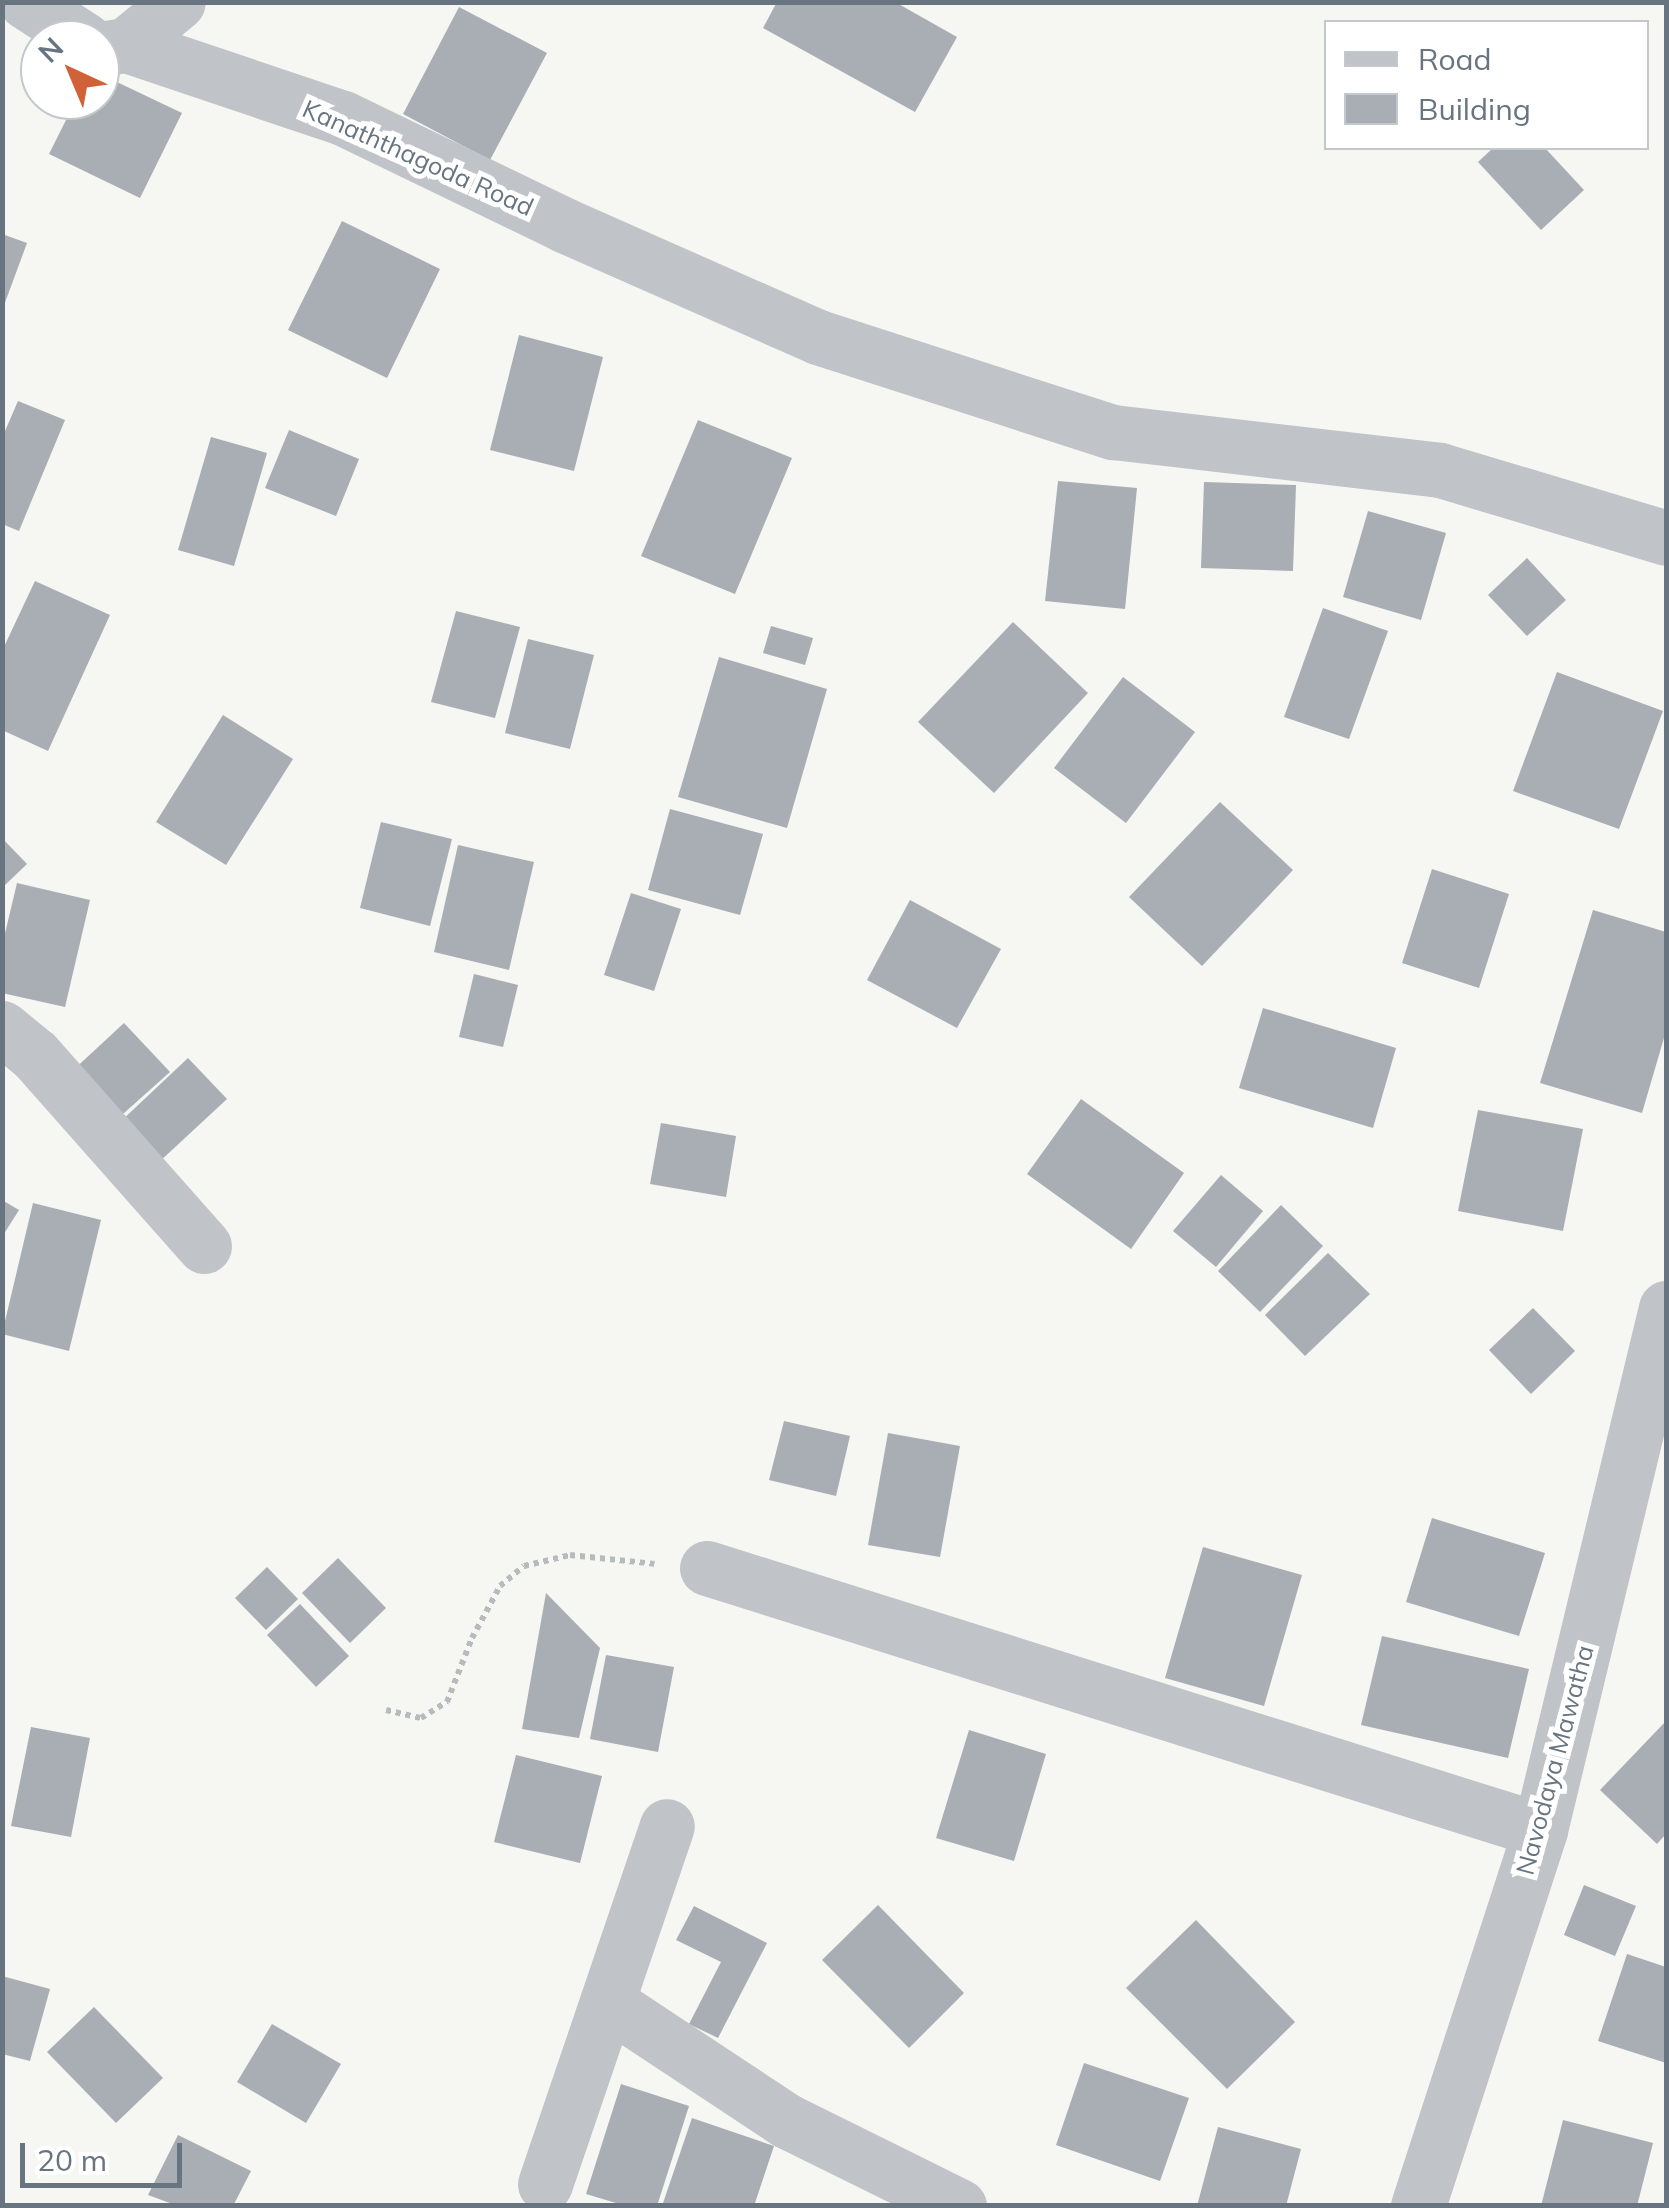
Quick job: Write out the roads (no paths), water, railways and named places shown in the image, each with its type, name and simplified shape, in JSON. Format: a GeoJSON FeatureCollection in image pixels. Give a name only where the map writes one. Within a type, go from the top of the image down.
{"type":"FeatureCollection","features":[{"type":"Feature","properties":{"kind":"street","name":"Kanaththagoda Road"},"geometry":{"type":"LineString","coordinates":[[26,2],[59,20]]}},
{"type":"Feature","properties":{"kind":"street"},"geometry":{"type":"LineString","coordinates":[[120,36],[178,2]]}},
{"type":"Feature","properties":{"kind":"street","name":"Kanaththagoda Road"},"geometry":{"type":"LineString","coordinates":[[120,50],[343,118],[564,225],[818,337],[1113,432],[1440,470],[1666,538]]}},
{"type":"Feature","properties":{"kind":"street"},"geometry":{"type":"LineString","coordinates":[[2,1028],[36,1055],[204,1246]]}},
{"type":"Feature","properties":{"kind":"street","name":"Navodaya Mawatha"},"geometry":{"type":"LineString","coordinates":[[1418,2206],[1540,1830],[1666,1308]]}},
{"type":"Feature","properties":{"kind":"street"},"geometry":{"type":"LineString","coordinates":[[706,1568],[1540,1830]]}},
{"type":"Feature","properties":{"kind":"street"},"geometry":{"type":"LineString","coordinates":[[544,2184],[667,1826]]}},
{"type":"Feature","properties":{"kind":"street"},"geometry":{"type":"LineString","coordinates":[[607,2002],[788,2120],[959,2206]]}}]}
